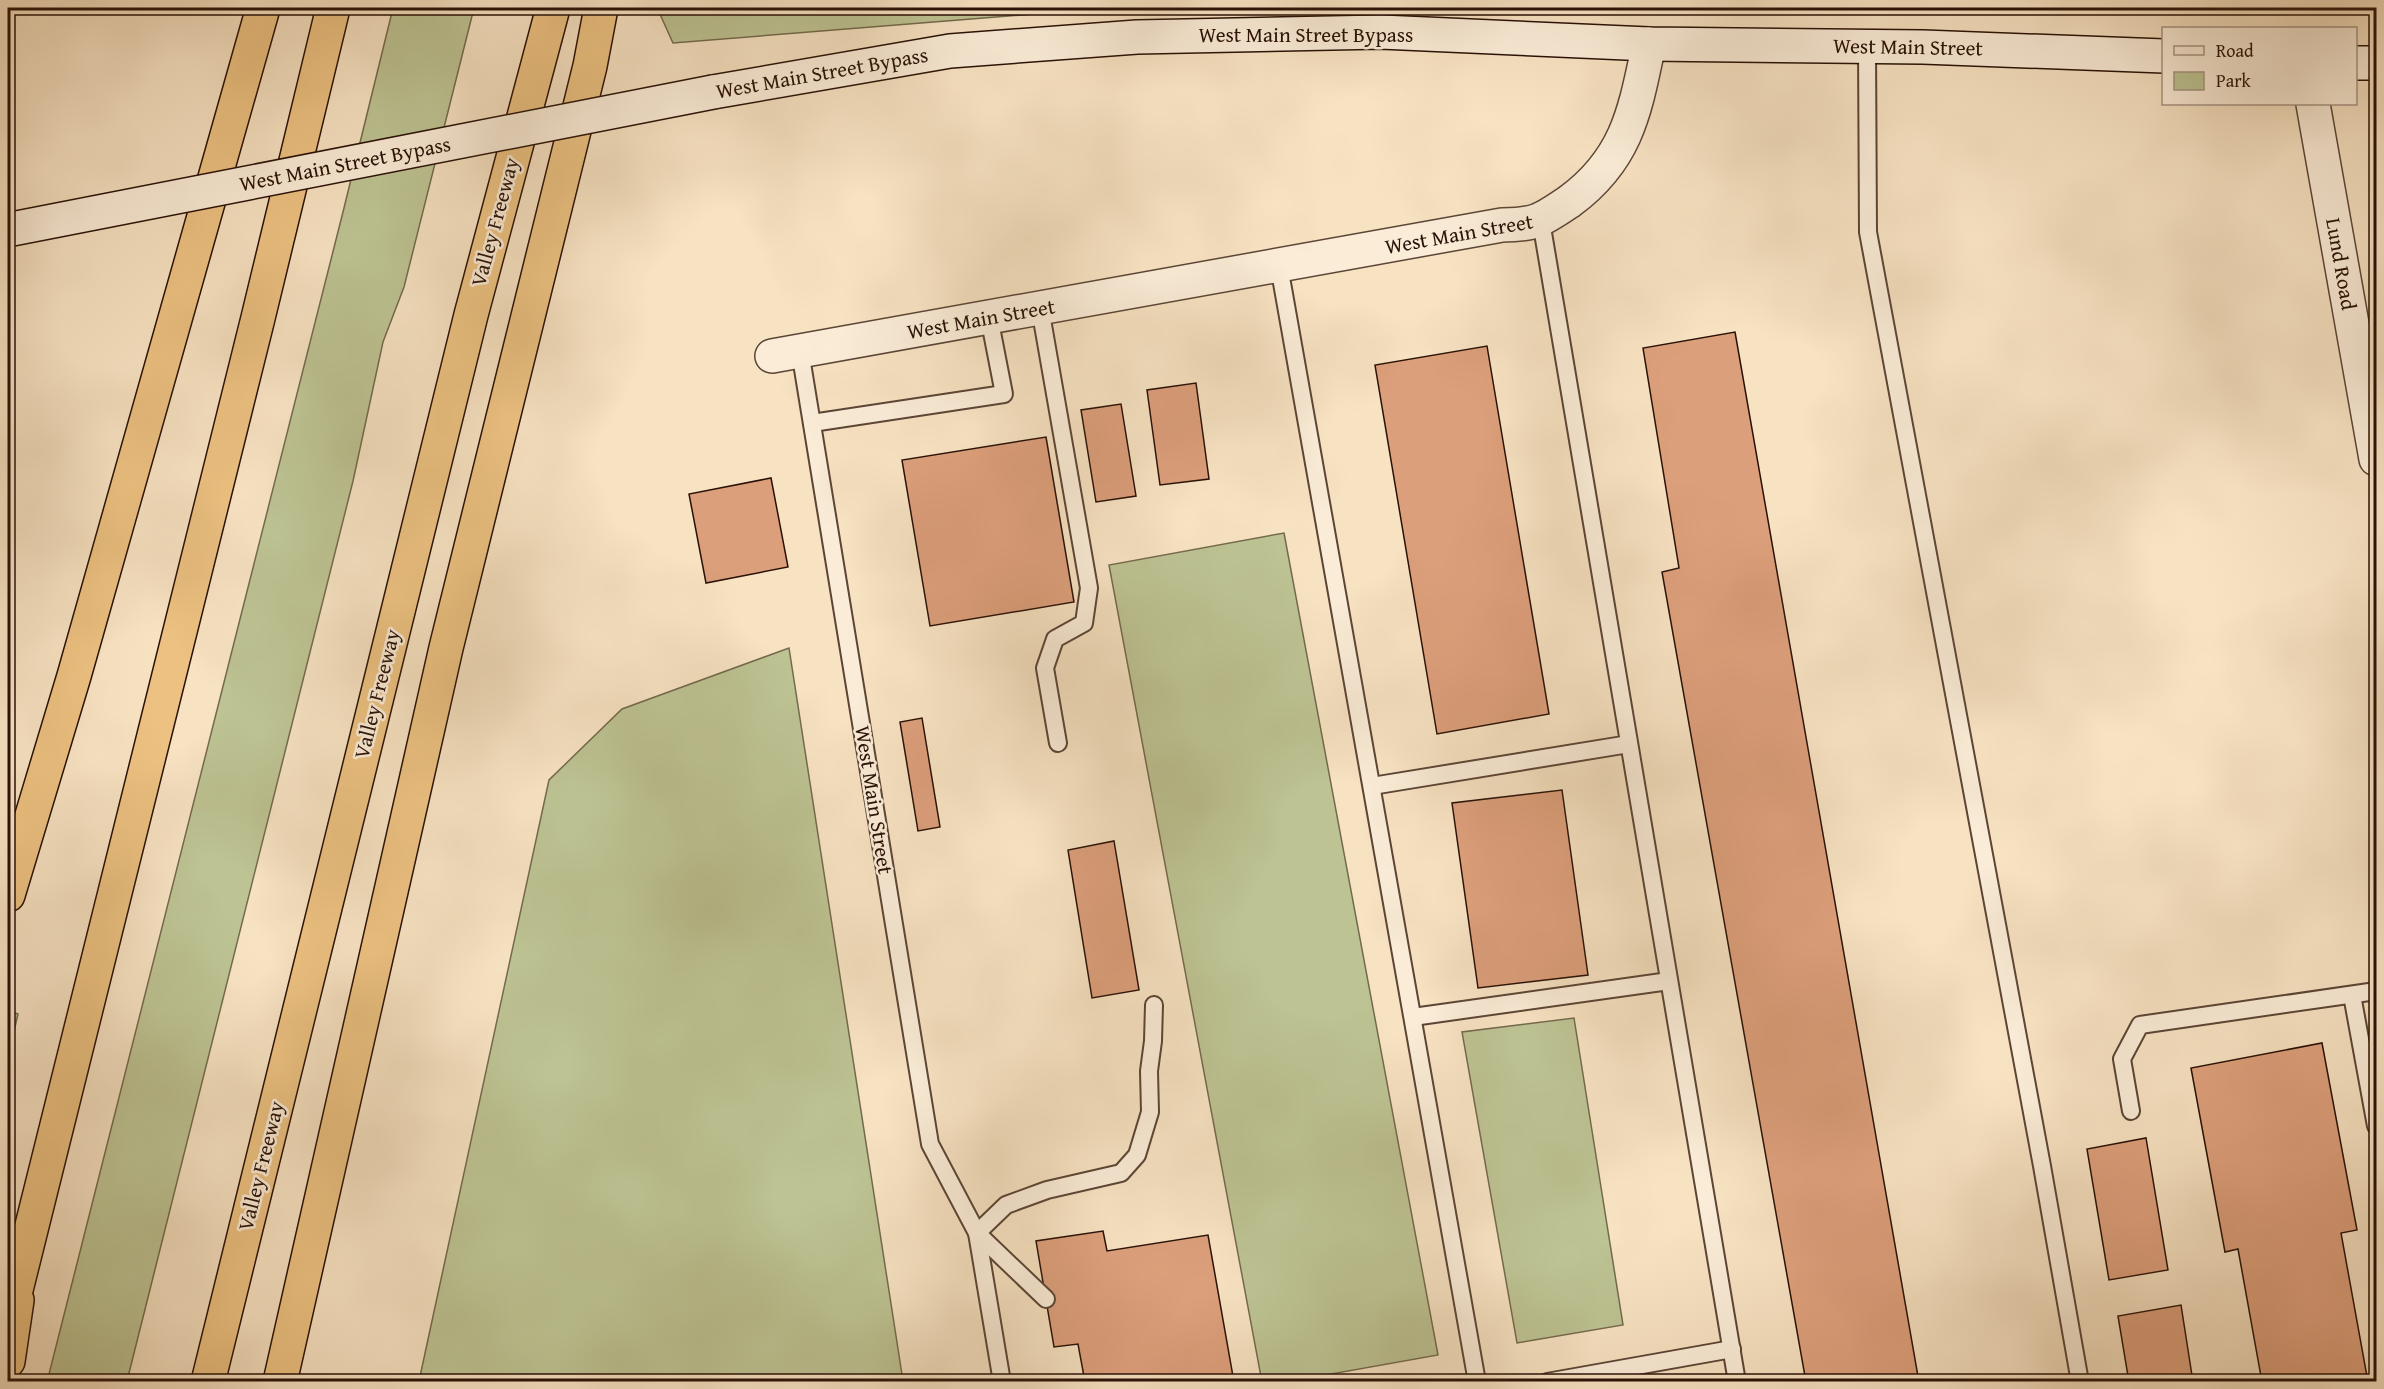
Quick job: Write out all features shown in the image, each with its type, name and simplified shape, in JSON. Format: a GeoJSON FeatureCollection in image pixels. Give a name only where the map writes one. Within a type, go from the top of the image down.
{"type":"FeatureCollection","features":[{"type":"Feature","properties":{"kind":"highway"},"geometry":{"type":"LineString","coordinates":[[8,895],[74,676],[263,8]]}},
{"type":"Feature","properties":{"kind":"highway"},"geometry":{"type":"LineString","coordinates":[[8,1322],[333,8]]}},
{"type":"Feature","properties":{"kind":"highway","name":"Valley Freeway"},"geometry":{"type":"LineString","coordinates":[[208,1382],[471,315],[553,8]]}},
{"type":"Feature","properties":{"kind":"highway"},"geometry":{"type":"LineString","coordinates":[[280,1382],[446,648],[590,66],[602,8]]}},
{"type":"Feature","properties":{"kind":"highway"},"geometry":{"type":"LineString","coordinates":[[8,1361],[23,1266]]}},
{"type":"Feature","properties":{"kind":"main road","name":"West Main Street Bypass"},"geometry":{"type":"LineString","coordinates":[[10,230],[712,92],[950,51],[1137,37],[1381,32],[1649,44]]}},
{"type":"Feature","properties":{"kind":"main road","name":"West Main Street"},"geometry":{"type":"LineString","coordinates":[[786,353],[1502,225],[1524,225],[1541,221],[1599,177],[1613,157],[1627,132],[1636,106],[1649,44],[1867,46],[2162,56]]}},
{"type":"Feature","properties":{"kind":"main road"},"geometry":{"type":"LineString","coordinates":[[2357,63],[2376,63]]}},
{"type":"Feature","properties":{"kind":"main road","name":"Lund Road"},"geometry":{"type":"LineString","coordinates":[[2313,105],[2376,459]]}},
{"type":"Feature","properties":{"kind":"lane"},"geometry":{"type":"LineString","coordinates":[[1867,46],[1868,232],[2080,1382]]}},
{"type":"Feature","properties":{"kind":"lane"},"geometry":{"type":"LineString","coordinates":[[1541,221],[1737,1382]]}},
{"type":"Feature","properties":{"kind":"lane"},"geometry":{"type":"LineString","coordinates":[[1278,266],[1478,1382]]}},
{"type":"Feature","properties":{"kind":"lane"},"geometry":{"type":"LineString","coordinates":[[1040,308],[1089,588],[1083,622],[1055,639],[1045,669],[1058,743]]}},
{"type":"Feature","properties":{"kind":"lane"},"geometry":{"type":"LineString","coordinates":[[812,423],[1004,394],[989,317]]}},
{"type":"Feature","properties":{"kind":"lane","name":"West Main Street"},"geometry":{"type":"LineString","coordinates":[[786,353],[812,423],[930,1144],[977,1233]]}},
{"type":"Feature","properties":{"kind":"lane"},"geometry":{"type":"LineString","coordinates":[[1372,786],[1629,744]]}},
{"type":"Feature","properties":{"kind":"lane"},"geometry":{"type":"LineString","coordinates":[[1413,1017],[1669,981]]}},
{"type":"Feature","properties":{"kind":"lane"},"geometry":{"type":"LineString","coordinates":[[2131,1111],[2122,1059],[2140,1025],[2376,991]]}},
{"type":"Feature","properties":{"kind":"lane"},"geometry":{"type":"LineString","coordinates":[[2352,995],[2376,1126]]}},
{"type":"Feature","properties":{"kind":"lane"},"geometry":{"type":"LineString","coordinates":[[977,1233],[1006,1205],[1047,1190],[1121,1173],[1137,1155],[1150,1112],[1149,1071],[1154,1005]]}},
{"type":"Feature","properties":{"kind":"lane"},"geometry":{"type":"LineString","coordinates":[[977,1233],[1046,1299]]}},
{"type":"Feature","properties":{"kind":"lane"},"geometry":{"type":"LineString","coordinates":[[977,1233],[1002,1382]]}},
{"type":"Feature","properties":{"kind":"lane"},"geometry":{"type":"LineString","coordinates":[[1547,1382],[1732,1349]]}},
{"type":"Feature","properties":{"kind":"green space"},"geometry":{"type":"Polygon","coordinates":[[[393,8],[474,8],[404,287],[383,342],[353,481],[127,1381],[47,1382],[343,212],[393,8]]]}},
{"type":"Feature","properties":{"kind":"green space"},"geometry":{"type":"Polygon","coordinates":[[[660,8],[1110,8],[673,43],[659,12],[660,8]]]}},
{"type":"Feature","properties":{"kind":"green space"},"geometry":{"type":"Polygon","coordinates":[[[1284,533],[1438,1355],[1292,1381],[1262,1382],[1109,565],[1284,533]]]}},
{"type":"Feature","properties":{"kind":"green space"},"geometry":{"type":"Polygon","coordinates":[[[789,648],[903,1381],[419,1381],[549,780],[622,709],[789,648]]]}},
{"type":"Feature","properties":{"kind":"green space"},"geometry":{"type":"Polygon","coordinates":[[[8,1010],[18,1014],[8,1057],[8,1010]]]}},
{"type":"Feature","properties":{"kind":"green space"},"geometry":{"type":"Polygon","coordinates":[[[1574,1018],[1623,1325],[1517,1343],[1462,1032],[1574,1018]]]}},
{"type":"Feature","properties":{"kind":"building"},"geometry":{"type":"Polygon","coordinates":[[[1735,332],[1919,1382],[1806,1382],[1662,572],[1679,568],[1643,348],[1735,332]]]}},
{"type":"Feature","properties":{"kind":"building"},"geometry":{"type":"Polygon","coordinates":[[[1487,346],[1549,714],[1437,734],[1375,365],[1487,346]]]}},
{"type":"Feature","properties":{"kind":"building"},"geometry":{"type":"Polygon","coordinates":[[[1196,383],[1209,479],[1160,485],[1147,390],[1196,383]]]}},
{"type":"Feature","properties":{"kind":"building"},"geometry":{"type":"Polygon","coordinates":[[[1121,404],[1136,496],[1096,502],[1081,410],[1121,404]]]}},
{"type":"Feature","properties":{"kind":"building"},"geometry":{"type":"Polygon","coordinates":[[[1046,437],[1074,602],[930,626],[902,460],[1046,437]]]}},
{"type":"Feature","properties":{"kind":"building"},"geometry":{"type":"Polygon","coordinates":[[[771,478],[788,567],[706,583],[689,494],[771,478]]]}},
{"type":"Feature","properties":{"kind":"building"},"geometry":{"type":"Polygon","coordinates":[[[922,718],[940,827],[918,831],[900,722],[922,718]]]}},
{"type":"Feature","properties":{"kind":"building"},"geometry":{"type":"Polygon","coordinates":[[[1562,790],[1588,975],[1478,988],[1452,803],[1562,790]]]}},
{"type":"Feature","properties":{"kind":"building"},"geometry":{"type":"Polygon","coordinates":[[[1114,841],[1139,990],[1092,998],[1068,850],[1114,841]]]}},
{"type":"Feature","properties":{"kind":"building"},"geometry":{"type":"Polygon","coordinates":[[[2322,1043],[2357,1230],[2341,1233],[2368,1382],[2262,1382],[2238,1249],[2225,1252],[2191,1068],[2322,1043]]]}},
{"type":"Feature","properties":{"kind":"building"},"geometry":{"type":"Polygon","coordinates":[[[2146,1138],[2168,1270],[2109,1280],[2087,1149],[2146,1138]]]}},
{"type":"Feature","properties":{"kind":"building"},"geometry":{"type":"Polygon","coordinates":[[[1103,1231],[1107,1251],[1208,1235],[1234,1382],[1085,1382],[1078,1344],[1054,1347],[1036,1241],[1103,1231]]]}},
{"type":"Feature","properties":{"kind":"building"},"geometry":{"type":"Polygon","coordinates":[[[2181,1305],[2193,1382],[2129,1382],[2118,1316],[2181,1305]]]}}]}
